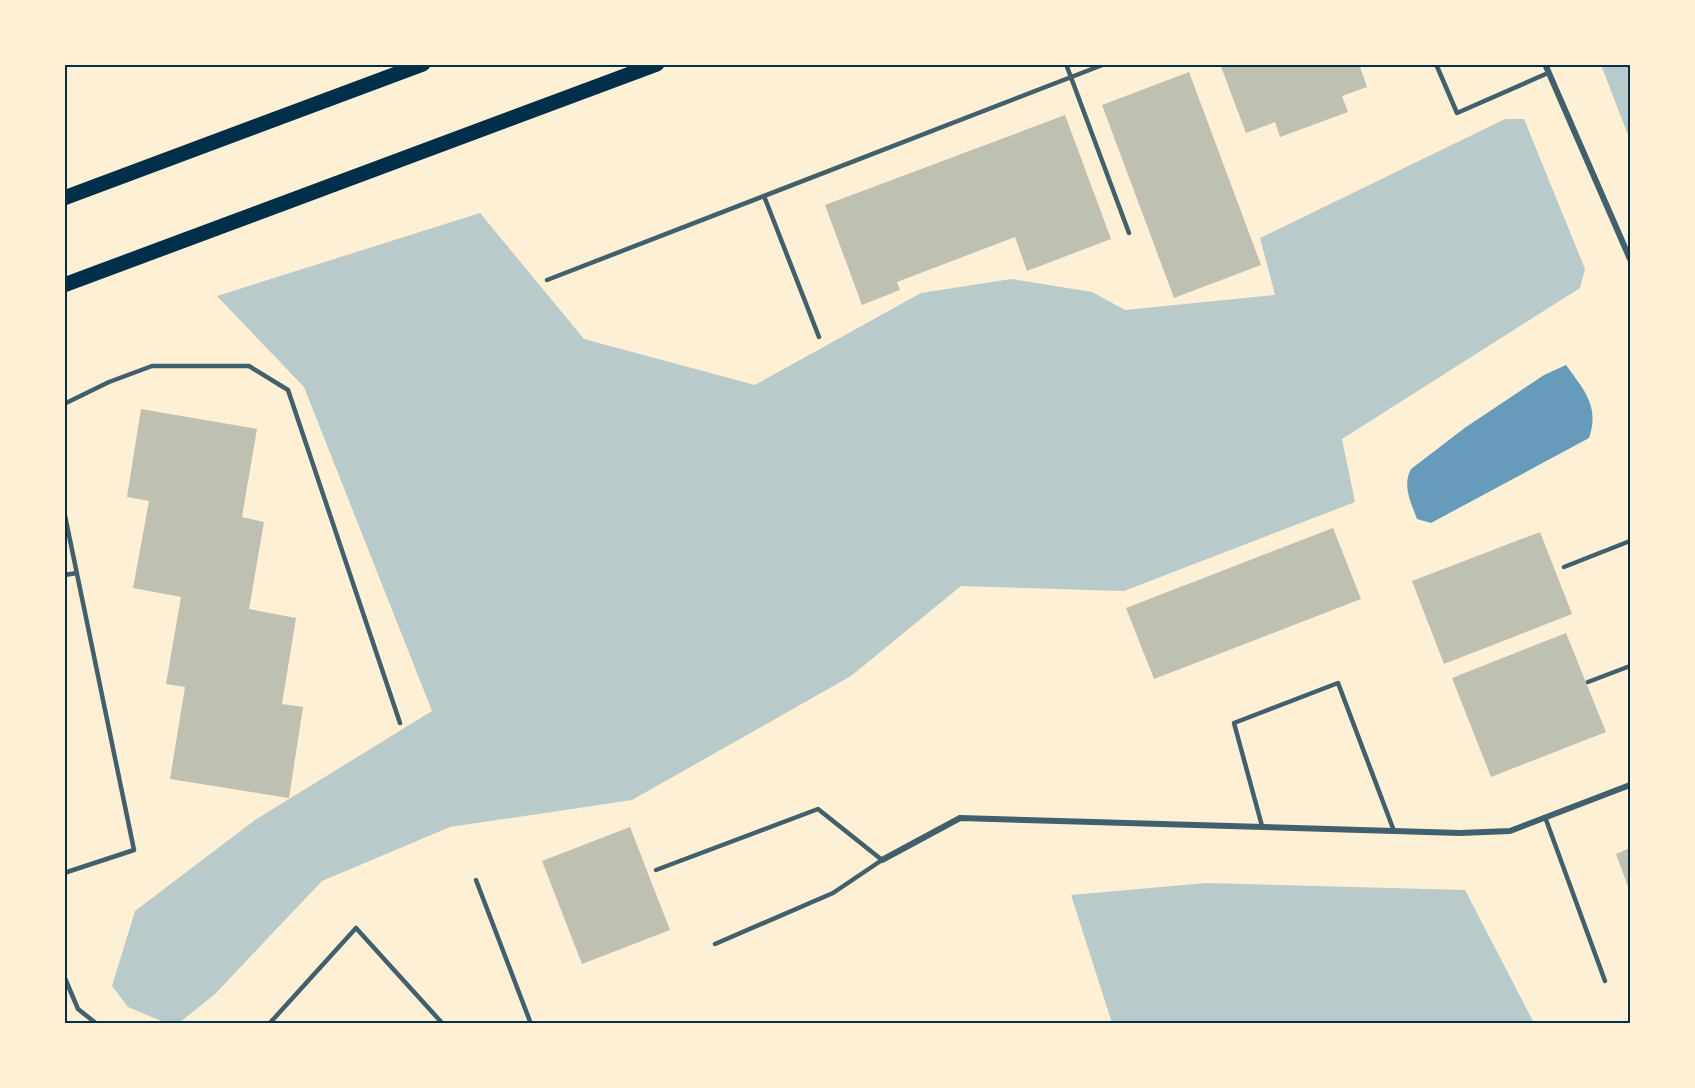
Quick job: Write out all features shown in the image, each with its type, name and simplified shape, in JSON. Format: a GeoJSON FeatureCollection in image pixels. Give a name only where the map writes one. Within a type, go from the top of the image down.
{"type":"FeatureCollection","features":[{"type":"Feature","properties":{"kind":"main road"},"geometry":{"type":"LineString","coordinates":[[64,198],[423,64]]}},
{"type":"Feature","properties":{"kind":"main road"},"geometry":{"type":"LineString","coordinates":[[64,285],[657,64]]}},
{"type":"Feature","properties":{"kind":"street"},"geometry":{"type":"LineString","coordinates":[[1545,64],[1630,258]]}},
{"type":"Feature","properties":{"kind":"street"},"geometry":{"type":"LineString","coordinates":[[882,860],[960,818],[1394,831],[1510,831],[1630,784]]}},
{"type":"Feature","properties":{"kind":"lane"},"geometry":{"type":"LineString","coordinates":[[1066,64],[1129,232]]}},
{"type":"Feature","properties":{"kind":"lane"},"geometry":{"type":"LineString","coordinates":[[547,280],[1105,64]]}},
{"type":"Feature","properties":{"kind":"lane"},"geometry":{"type":"LineString","coordinates":[[1437,64],[1457,113],[1548,72]]}},
{"type":"Feature","properties":{"kind":"lane"},"geometry":{"type":"LineString","coordinates":[[764,196],[819,337]]}},
{"type":"Feature","properties":{"kind":"lane"},"geometry":{"type":"LineString","coordinates":[[64,404],[109,382],[152,366],[249,366],[288,390],[400,723]]}},
{"type":"Feature","properties":{"kind":"lane"},"geometry":{"type":"LineString","coordinates":[[64,511],[134,850],[64,873]]}},
{"type":"Feature","properties":{"kind":"lane"},"geometry":{"type":"LineString","coordinates":[[1564,567],[1630,541]]}},
{"type":"Feature","properties":{"kind":"lane"},"geometry":{"type":"LineString","coordinates":[[64,575],[77,573]]}},
{"type":"Feature","properties":{"kind":"lane"},"geometry":{"type":"LineString","coordinates":[[1588,682],[1630,666]]}},
{"type":"Feature","properties":{"kind":"lane"},"geometry":{"type":"LineString","coordinates":[[1262,826],[1234,723],[1338,683],[1394,831]]}},
{"type":"Feature","properties":{"kind":"lane"},"geometry":{"type":"LineString","coordinates":[[656,870],[818,809],[882,860],[833,893],[714,944]]}},
{"type":"Feature","properties":{"kind":"lane"},"geometry":{"type":"LineString","coordinates":[[1545,818],[1605,981]]}},
{"type":"Feature","properties":{"kind":"lane"},"geometry":{"type":"LineString","coordinates":[[476,880],[531,1023]]}},
{"type":"Feature","properties":{"kind":"lane"},"geometry":{"type":"LineString","coordinates":[[269,1023],[356,928],[443,1023]]}},
{"type":"Feature","properties":{"kind":"lane"},"geometry":{"type":"LineString","coordinates":[[64,976],[78,1009],[89,1021],[97,1023]]}},
{"type":"Feature","properties":{"kind":"shaded area"},"geometry":{"type":"Polygon","coordinates":[[[1601,65],[1630,65],[1630,140],[1601,65]]]}},
{"type":"Feature","properties":{"kind":"shaded area"},"geometry":{"type":"Polygon","coordinates":[[[1505,119],[1524,119],[1585,269],[1580,288],[1342,439],[1355,502],[1124,591],[961,586],[851,676],[632,800],[450,827],[322,881],[215,994],[179,1023],[166,1023],[128,1007],[112,986],[135,911],[255,820],[432,711],[304,387],[217,296],[480,213],[584,339],[755,385],[921,293],[1011,279],[1092,292],[1125,310],[1275,295],[1260,238],[1505,119]]]}},
{"type":"Feature","properties":{"kind":"shaded area"},"geometry":{"type":"Polygon","coordinates":[[[1206,883],[1465,890],[1534,1023],[1112,1023],[1071,895],[1206,883]]]}},
{"type":"Feature","properties":{"kind":"water"},"geometry":{"type":"Polygon","coordinates":[[[1566,365],[1584,391],[1591,407],[1593,417],[1589,438],[1431,523],[1417,519],[1407,488],[1411,469],[1466,427],[1544,375],[1566,365]]]}},
{"type":"Feature","properties":{"kind":"building"},"geometry":{"type":"Polygon","coordinates":[[[1220,64],[1359,64],[1367,87],[1342,96],[1348,112],[1280,137],[1275,122],[1246,133],[1220,64]]]}},
{"type":"Feature","properties":{"kind":"building"},"geometry":{"type":"Polygon","coordinates":[[[1189,72],[1261,265],[1174,298],[1102,105],[1189,72]]]}},
{"type":"Feature","properties":{"kind":"building"},"geometry":{"type":"Polygon","coordinates":[[[1065,115],[1111,239],[1027,271],[1015,237],[897,282],[900,290],[862,305],[825,205],[1065,115]]]}},
{"type":"Feature","properties":{"kind":"building"},"geometry":{"type":"Polygon","coordinates":[[[141,409],[257,429],[242,517],[264,522],[249,609],[296,618],[282,704],[303,707],[289,798],[170,779],[185,687],[166,684],[181,597],[133,588],[149,501],[127,497],[141,409]]]}},
{"type":"Feature","properties":{"kind":"building"},"geometry":{"type":"Polygon","coordinates":[[[1333,528],[1361,599],[1154,679],[1126,608],[1333,528]]]}},
{"type":"Feature","properties":{"kind":"building"},"geometry":{"type":"Polygon","coordinates":[[[1540,532],[1572,614],[1444,664],[1412,581],[1540,532]]]}},
{"type":"Feature","properties":{"kind":"building"},"geometry":{"type":"Polygon","coordinates":[[[1566,633],[1606,732],[1491,777],[1452,678],[1566,633]]]}},
{"type":"Feature","properties":{"kind":"building"},"geometry":{"type":"Polygon","coordinates":[[[630,827],[670,930],[582,964],[542,861],[630,827]]]}},
{"type":"Feature","properties":{"kind":"building"},"geometry":{"type":"Polygon","coordinates":[[[1630,848],[1630,892],[1616,854],[1630,848]]]}}]}
